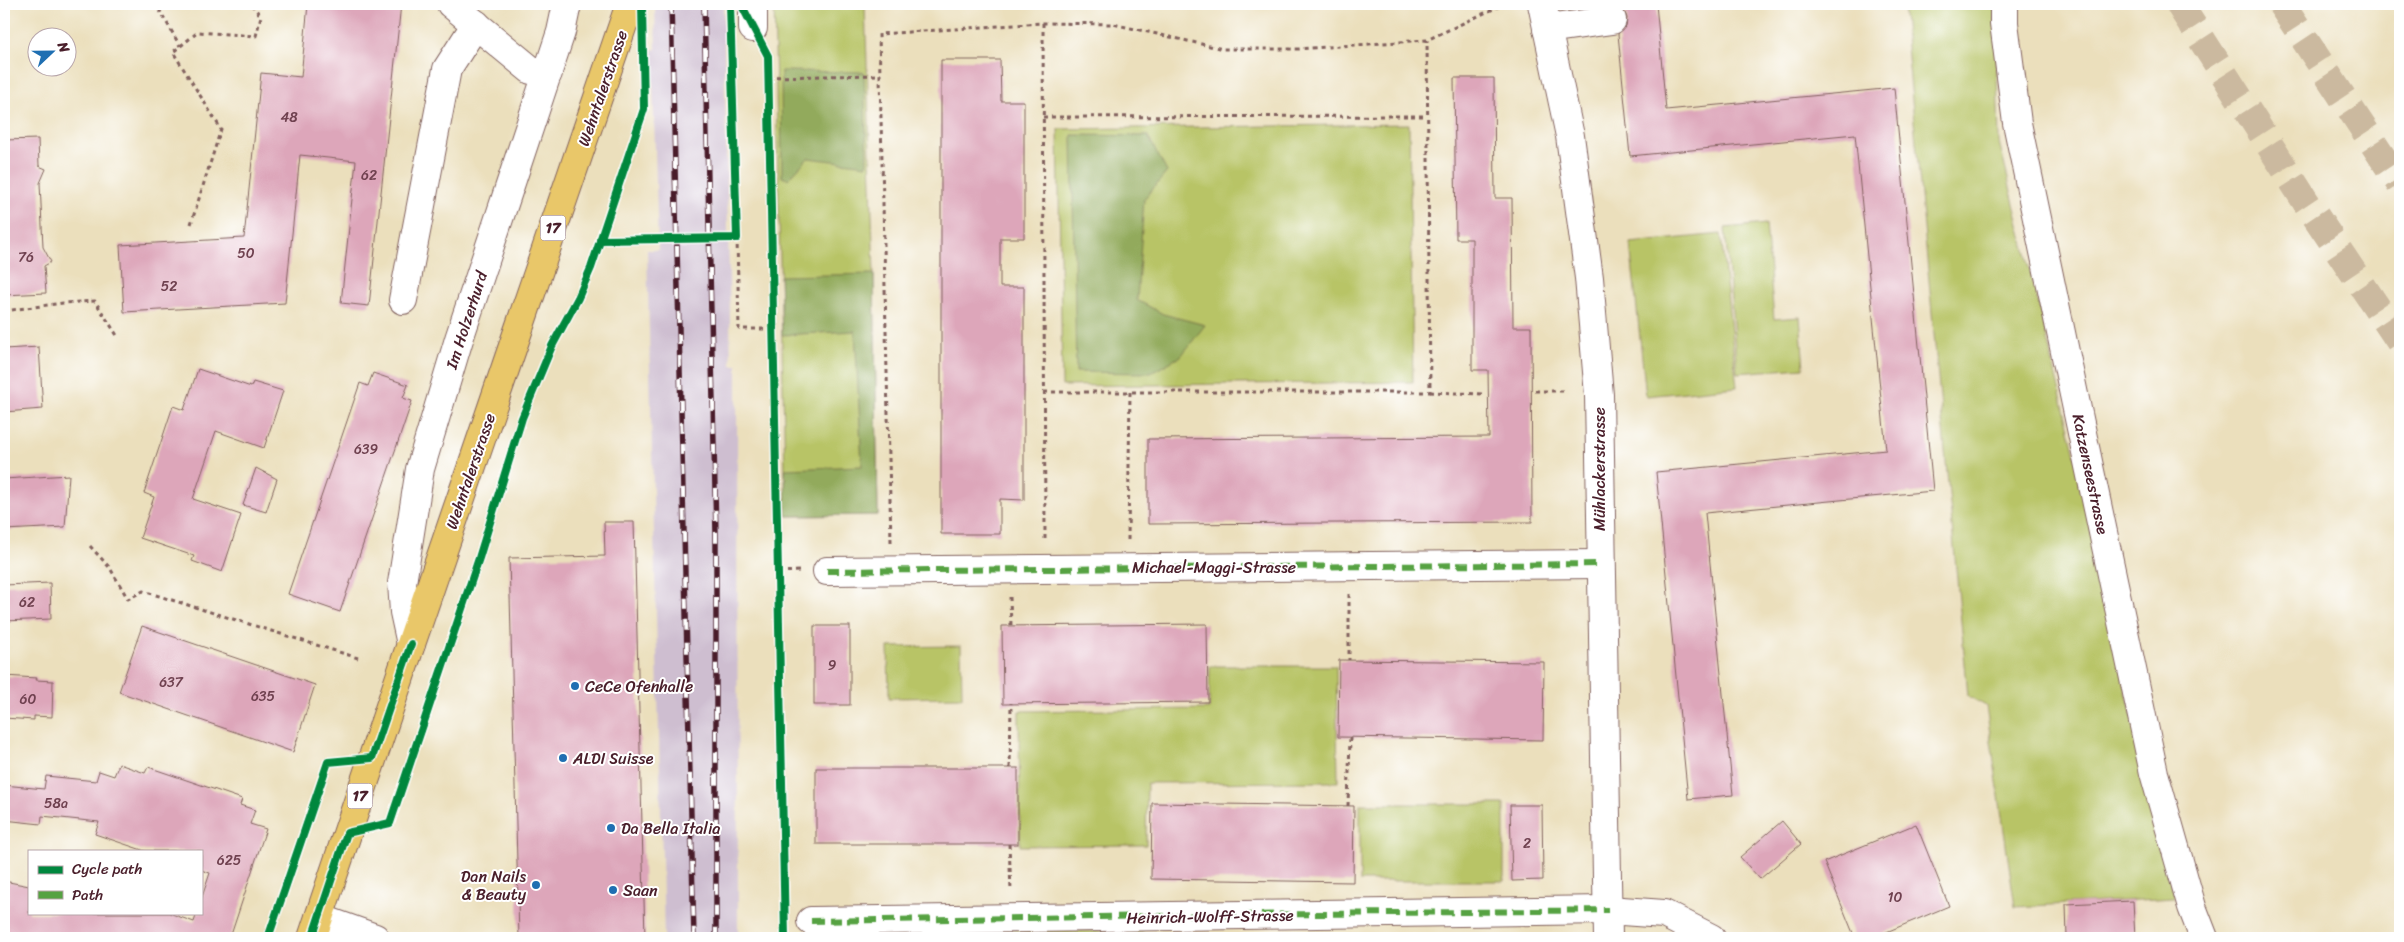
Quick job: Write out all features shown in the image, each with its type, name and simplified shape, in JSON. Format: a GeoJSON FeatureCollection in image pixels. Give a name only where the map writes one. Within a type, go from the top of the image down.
{"type":"FeatureCollection","features":[{"type":"Feature","properties":{"kind":"main road","name":"Wehntalerstrasse"},"geometry":{"type":"LineString","coordinates":[[316,928],[630,4]]}},
{"type":"Feature","properties":{"kind":"street"},"geometry":{"type":"LineString","coordinates":[[451,4],[531,70],[548,74]]}},
{"type":"Feature","properties":{"kind":"street","name":"Katzenseestrasse"},"geometry":{"type":"LineString","coordinates":[[2004,4],[2004,23],[2017,123],[2154,773],[2192,907],[2204,938]]}},
{"type":"Feature","properties":{"kind":"street","name":"Im Holzerhurd"},"geometry":{"type":"LineString","coordinates":[[411,644],[404,612],[402,583],[420,469],[459,339],[548,74],[568,5]]}},
{"type":"Feature","properties":{"kind":"street"},"geometry":{"type":"LineString","coordinates":[[1544,16],[1612,20]]}},
{"type":"Feature","properties":{"kind":"street","name":"Mühlackerstrasse"},"geometry":{"type":"LineString","coordinates":[[1544,16],[1570,136],[1590,278],[1599,394],[1600,564],[1608,938]]}},
{"type":"Feature","properties":{"kind":"street"},"geometry":{"type":"LineString","coordinates":[[403,300],[447,69],[476,24]]}},
{"type":"Feature","properties":{"kind":"street","name":"Michael-Maggi-Strasse"},"geometry":{"type":"LineString","coordinates":[[827,571],[1600,564]]}},
{"type":"Feature","properties":{"kind":"street","name":"Heinrich-Wolff-Strasse"},"geometry":{"type":"LineString","coordinates":[[811,920],[1012,918],[1151,927],[1608,910],[1664,914],[1711,938]]}},
{"type":"Feature","properties":{"kind":"street"},"geometry":{"type":"LineString","coordinates":[[316,928],[375,938]]}},
{"type":"Feature","properties":{"kind":"path"},"geometry":{"type":"LineString","coordinates":[[165,4],[159,8],[180,46]]}},
{"type":"Feature","properties":{"kind":"path"},"geometry":{"type":"LineString","coordinates":[[191,224],[221,129],[173,52],[198,32],[256,36],[261,16],[251,4]]}},
{"type":"Feature","properties":{"kind":"path"},"geometry":{"type":"LineString","coordinates":[[892,570],[879,34],[1043,23],[1113,24],[1223,49],[1298,49],[1427,40],[1504,4]]}},
{"type":"Feature","properties":{"kind":"path"},"geometry":{"type":"LineString","coordinates":[[1043,23],[1045,569]]}},
{"type":"Feature","properties":{"kind":"path"},"geometry":{"type":"LineString","coordinates":[[1427,40],[1426,116],[1430,392]]}},
{"type":"Feature","properties":{"kind":"path"},"geometry":{"type":"LineString","coordinates":[[768,77],[881,76]]}},
{"type":"Feature","properties":{"kind":"path"},"geometry":{"type":"LineString","coordinates":[[1044,117],[1426,116]]}},
{"type":"Feature","properties":{"kind":"path"},"geometry":{"type":"LineString","coordinates":[[737,238],[739,329],[774,329]]}},
{"type":"Feature","properties":{"kind":"path"},"geometry":{"type":"LineString","coordinates":[[4,311],[63,302],[95,301],[118,337]]}},
{"type":"Feature","properties":{"kind":"path"},"geometry":{"type":"LineString","coordinates":[[1535,391],[1567,391]]}},
{"type":"Feature","properties":{"kind":"path"},"geometry":{"type":"LineString","coordinates":[[1044,392],[1430,392],[1484,394]]}},
{"type":"Feature","properties":{"kind":"path"},"geometry":{"type":"LineString","coordinates":[[1128,568],[1130,392]]}},
{"type":"Feature","properties":{"kind":"path"},"geometry":{"type":"LineString","coordinates":[[90,546],[110,568],[128,599],[143,591],[358,658]]}},
{"type":"Feature","properties":{"kind":"path"},"geometry":{"type":"LineString","coordinates":[[1349,566],[1349,660]]}},
{"type":"Feature","properties":{"kind":"path"},"geometry":{"type":"LineString","coordinates":[[1010,768],[1011,704]]}},
{"type":"Feature","properties":{"kind":"path"},"geometry":{"type":"LineString","coordinates":[[1348,806],[1350,738]]}},
{"type":"Feature","properties":{"kind":"path"},"geometry":{"type":"LineString","coordinates":[[1009,844],[1012,918]]}},
{"type":"Feature","properties":{"kind":"shaded area"},"geometry":{"type":"Polygon","coordinates":[[[655,4],[723,4],[731,365],[737,365],[738,938],[664,938],[647,250],[658,250],[652,50],[656,49],[655,4]]]}},
{"type":"Feature","properties":{"kind":"green space"},"geometry":{"type":"Polygon","coordinates":[[[774,4],[865,4],[874,274],[878,515],[786,516],[774,4]]]}},
{"type":"Feature","properties":{"kind":"green space"},"geometry":{"type":"Polygon","coordinates":[[[1903,4],[1995,4],[1999,142],[2078,467],[2144,773],[2175,898],[2015,907],[1986,706],[1968,696],[1903,4]]]}},
{"type":"Feature","properties":{"kind":"green space"},"geometry":{"type":"Polygon","coordinates":[[[781,71],[864,72],[867,165],[808,158],[788,179],[782,177],[781,71]]]}},
{"type":"Feature","properties":{"kind":"green space"},"geometry":{"type":"Polygon","coordinates":[[[1409,124],[1413,382],[1062,386],[1058,129],[1409,124]]]}},
{"type":"Feature","properties":{"kind":"green space"},"geometry":{"type":"Polygon","coordinates":[[[1072,135],[1148,136],[1167,172],[1144,199],[1137,300],[1163,314],[1205,325],[1181,356],[1151,373],[1076,372],[1072,135]]]}},
{"type":"Feature","properties":{"kind":"green space"},"geometry":{"type":"Polygon","coordinates":[[[1766,224],[1774,319],[1800,317],[1804,368],[1737,373],[1725,228],[1766,224]]]}},
{"type":"Feature","properties":{"kind":"green space"},"geometry":{"type":"Polygon","coordinates":[[[1721,234],[1737,387],[1646,396],[1630,243],[1721,234]]]}},
{"type":"Feature","properties":{"kind":"green space"},"geometry":{"type":"Polygon","coordinates":[[[874,274],[878,515],[786,516],[785,469],[862,466],[855,331],[782,335],[780,276],[874,274]]]}},
{"type":"Feature","properties":{"kind":"green space"},"geometry":{"type":"Polygon","coordinates":[[[961,646],[962,697],[889,698],[888,647],[961,646]]]}},
{"type":"Feature","properties":{"kind":"green space"},"geometry":{"type":"Polygon","coordinates":[[[1210,666],[1336,666],[1338,782],[1147,783],[1146,845],[1020,846],[1019,711],[1209,709],[1210,666]]]}},
{"type":"Feature","properties":{"kind":"green space"},"geometry":{"type":"Polygon","coordinates":[[[1360,804],[1504,804],[1504,881],[1360,881],[1360,804]]]}},
{"type":"Feature","properties":{"kind":"green space"},"geometry":{"type":"Polygon","coordinates":[[[876,928],[1143,932],[1143,938],[867,938],[867,933],[876,928]]]}},
{"type":"Feature","properties":{"kind":"building"},"geometry":{"type":"Polygon","coordinates":[[[308,4],[401,4],[369,306],[341,303],[356,161],[300,155],[285,303],[124,312],[120,245],[244,238],[261,73],[301,77],[308,4]]]}},
{"type":"Feature","properties":{"kind":"building"},"geometry":{"type":"Polygon","coordinates":[[[1615,4],[1656,4],[1666,110],[1894,88],[1933,491],[1705,513],[1733,795],[1688,799],[1656,472],[1886,450],[1855,134],[1630,156],[1618,34],[1626,26],[1627,18],[1624,10],[1615,4]]]}},
{"type":"Feature","properties":{"kind":"building"},"geometry":{"type":"Polygon","coordinates":[[[941,60],[1000,60],[1001,101],[1024,101],[1024,238],[1000,238],[1000,287],[1024,287],[1024,500],[1000,499],[1000,534],[941,534],[941,60]]]}},
{"type":"Feature","properties":{"kind":"building"},"geometry":{"type":"Polygon","coordinates":[[[1454,78],[1494,78],[1495,198],[1512,198],[1513,327],[1531,327],[1532,522],[1148,524],[1148,439],[1489,437],[1488,370],[1472,370],[1472,239],[1456,239],[1454,78]]]}},
{"type":"Feature","properties":{"kind":"building"},"geometry":{"type":"Polygon","coordinates":[[[38,139],[39,166],[46,169],[40,183],[43,247],[51,262],[44,266],[46,293],[4,295],[4,140],[38,139]]]}},
{"type":"Feature","properties":{"kind":"building"},"geometry":{"type":"Polygon","coordinates":[[[39,347],[43,409],[4,412],[4,349],[39,347]]]}},
{"type":"Feature","properties":{"kind":"building"},"geometry":{"type":"Polygon","coordinates":[[[198,369],[251,387],[253,382],[283,391],[264,448],[216,431],[193,499],[241,515],[222,572],[192,561],[194,556],[140,538],[154,497],[144,493],[173,406],[184,410],[198,369]]]}},
{"type":"Feature","properties":{"kind":"building"},"geometry":{"type":"Polygon","coordinates":[[[373,373],[408,385],[403,398],[412,401],[340,612],[288,594],[360,383],[368,386],[373,373]]]}},
{"type":"Feature","properties":{"kind":"building"},"geometry":{"type":"Polygon","coordinates":[[[256,468],[277,479],[266,512],[243,505],[256,468]]]}},
{"type":"Feature","properties":{"kind":"building"},"geometry":{"type":"Polygon","coordinates":[[[69,475],[65,527],[4,530],[4,479],[69,475]]]}},
{"type":"Feature","properties":{"kind":"building","name":"CeCe Ofenhalle"},"geometry":{"type":"Polygon","coordinates":[[[604,522],[634,522],[645,938],[519,938],[509,558],[605,556],[604,522]]]}},
{"type":"Feature","properties":{"kind":"building"},"geometry":{"type":"Polygon","coordinates":[[[50,583],[51,619],[4,621],[4,585],[50,583]]]}},
{"type":"Feature","properties":{"kind":"building"},"geometry":{"type":"Polygon","coordinates":[[[1207,624],[1208,702],[1003,704],[1002,626],[1207,624]]]}},
{"type":"Feature","properties":{"kind":"building"},"geometry":{"type":"Polygon","coordinates":[[[142,626],[315,685],[293,752],[119,692],[142,626]]]}},
{"type":"Feature","properties":{"kind":"building"},"geometry":{"type":"Polygon","coordinates":[[[814,626],[850,626],[850,705],[814,705],[814,626]]]}},
{"type":"Feature","properties":{"kind":"building"},"geometry":{"type":"Polygon","coordinates":[[[1339,660],[1544,662],[1543,740],[1338,737],[1339,660]]]}},
{"type":"Feature","properties":{"kind":"building"},"geometry":{"type":"Polygon","coordinates":[[[4,676],[53,681],[52,717],[34,716],[34,720],[4,718],[4,676]]]}},
{"type":"Feature","properties":{"kind":"building"},"geometry":{"type":"Polygon","coordinates":[[[119,764],[145,773],[148,767],[242,799],[240,805],[255,810],[250,824],[266,829],[230,938],[4,938],[4,881],[28,886],[28,914],[172,914],[194,922],[197,914],[202,914],[202,897],[210,873],[202,870],[202,850],[142,850],[95,834],[99,822],[42,816],[41,824],[4,820],[4,785],[44,789],[46,776],[96,781],[99,771],[114,776],[119,764]]]}},
{"type":"Feature","properties":{"kind":"building"},"geometry":{"type":"Polygon","coordinates":[[[816,768],[1018,768],[1018,844],[816,844],[816,768]]]}},
{"type":"Feature","properties":{"kind":"building"},"geometry":{"type":"Polygon","coordinates":[[[1152,803],[1354,806],[1353,882],[1151,879],[1152,803]]]}},
{"type":"Feature","properties":{"kind":"building"},"geometry":{"type":"Polygon","coordinates":[[[1510,805],[1542,805],[1543,880],[1512,881],[1510,805]]]}},
{"type":"Feature","properties":{"kind":"building"},"geometry":{"type":"Polygon","coordinates":[[[1782,821],[1801,844],[1760,879],[1740,857],[1782,821]]]}},
{"type":"Feature","properties":{"kind":"building"},"geometry":{"type":"Polygon","coordinates":[[[1916,824],[1949,906],[1872,938],[1855,938],[1824,862],[1916,824]]]}},
{"type":"Feature","properties":{"kind":"building"},"geometry":{"type":"Polygon","coordinates":[[[2133,901],[2135,938],[2067,938],[2066,904],[2133,901]]]}},
{"type":"Feature","properties":{"kind":"tunnel"},"geometry":{"type":"LineString","coordinates":[[2179,4],[2306,202],[2400,342]]}},
{"type":"Feature","properties":{"kind":"tunnel"},"geometry":{"type":"LineString","coordinates":[[2281,4],[2400,184]]}},
{"type":"Feature","properties":{"kind":"railway"},"geometry":{"type":"LineString","coordinates":[[671,4],[694,938]]}},
{"type":"Feature","properties":{"kind":"railway"},"geometry":{"type":"LineString","coordinates":[[704,4],[716,534],[716,938]]}},
{"type":"Feature","properties":{"kind":"marked path"},"geometry":{"type":"LineString","coordinates":[[827,571],[1600,564]]}},
{"type":"Feature","properties":{"kind":"marked path"},"geometry":{"type":"LineString","coordinates":[[811,921],[1608,910]]}},
{"type":"Feature","properties":{"kind":"cycle path"},"geometry":{"type":"LineString","coordinates":[[312,938],[347,833],[390,823],[479,558],[522,418],[552,346],[578,298],[591,268],[644,109],[642,4]]}},
{"type":"Feature","properties":{"kind":"cycle path"},"geometry":{"type":"LineString","coordinates":[[600,240],[737,238],[730,4]]}},
{"type":"Feature","properties":{"kind":"cycle path"},"geometry":{"type":"LineString","coordinates":[[741,4],[768,56],[785,938]]}},
{"type":"Feature","properties":{"kind":"cycle path"},"geometry":{"type":"LineString","coordinates":[[268,938],[328,762],[372,758],[411,644]]}},
{"type":"Feature","properties":{"kind":"place","name":"CeCe Ofenhalle"},"geometry":{"type":"Point","coordinates":[575,686]}},
{"type":"Feature","properties":{"kind":"place","name":"ALDI Suisse"},"geometry":{"type":"Point","coordinates":[563,758]}},
{"type":"Feature","properties":{"kind":"place","name":"Da Bella Italia"},"geometry":{"type":"Point","coordinates":[611,828]}},
{"type":"Feature","properties":{"kind":"place","name":"Dan Nails & Beauty"},"geometry":{"type":"Point","coordinates":[536,885]}},
{"type":"Feature","properties":{"kind":"place","name":"Saan"},"geometry":{"type":"Point","coordinates":[613,890]}}]}
